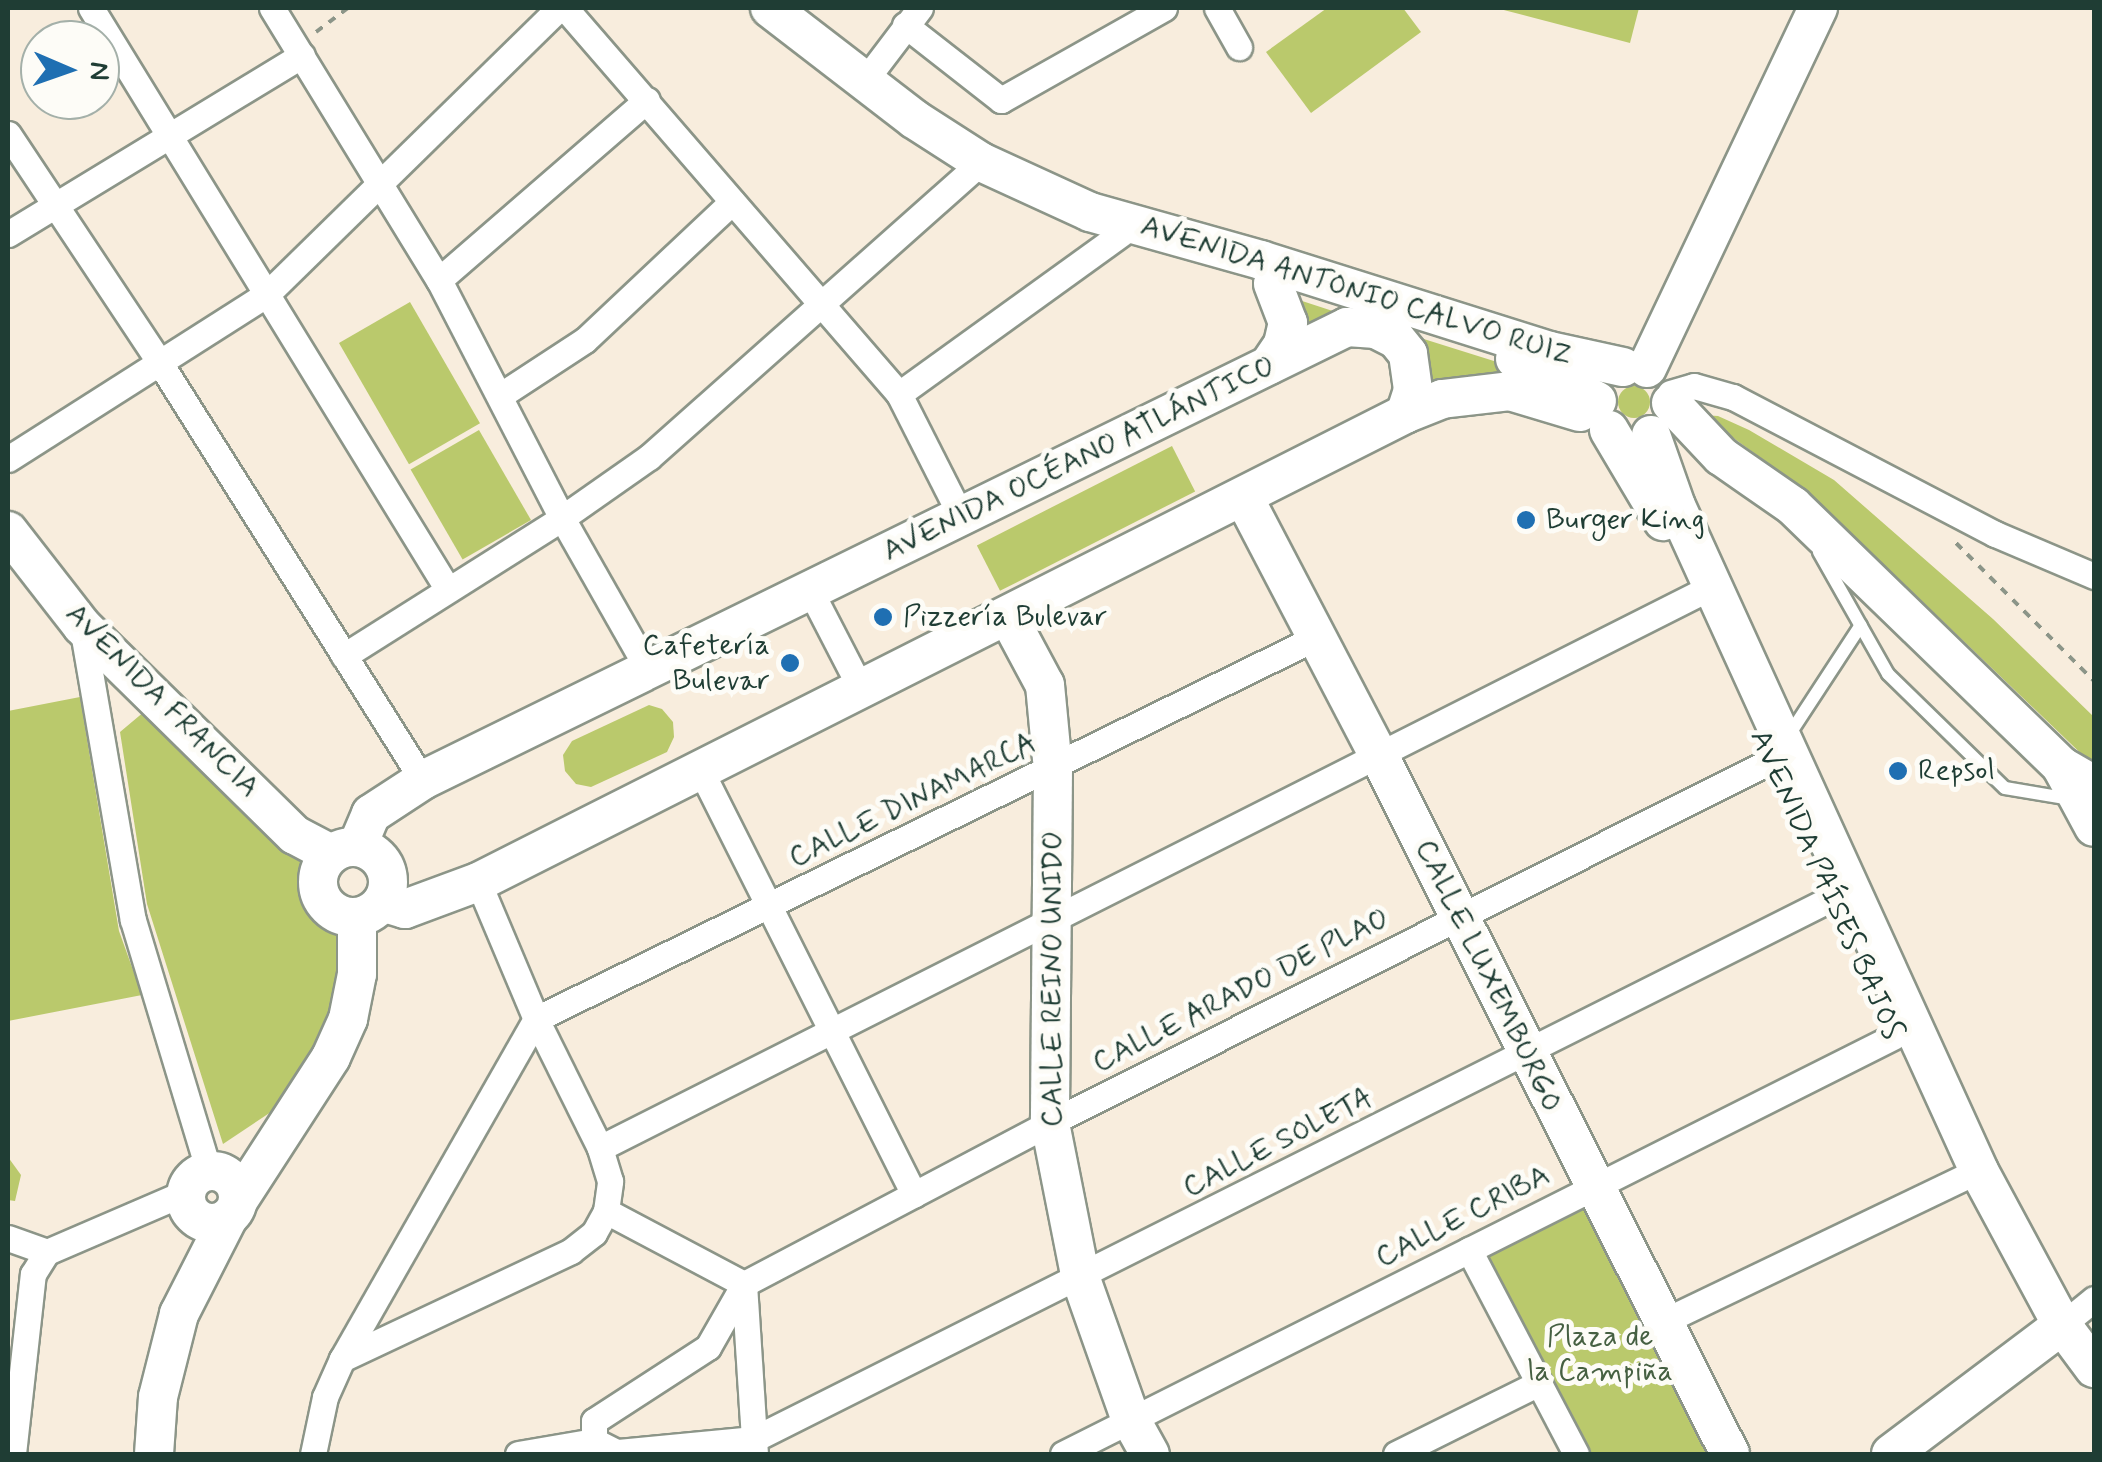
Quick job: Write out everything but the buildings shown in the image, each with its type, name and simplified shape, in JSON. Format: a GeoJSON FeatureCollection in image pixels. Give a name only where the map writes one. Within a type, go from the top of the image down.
{"type":"FeatureCollection","features":[{"type":"Feature","properties":{"kind":"street"},"geometry":{"type":"LineString","coordinates":[[91,8],[447,588]]}},
{"type":"Feature","properties":{"kind":"street"},"geometry":{"type":"LineString","coordinates":[[272,8],[439,280],[562,518],[649,671]]}},
{"type":"Feature","properties":{"kind":"street"},"geometry":{"type":"LineString","coordinates":[[8,458],[267,294],[562,8],[647,100],[899,394],[962,518]]}},
{"type":"Feature","properties":{"kind":"street","name":"AVENIDA ANTONIO CALVO RUIZ"},"geometry":{"type":"LineString","coordinates":[[770,8],[862,83],[981,162],[1090,212],[1378,316],[1550,351],[1653,400]]}},
{"type":"Feature","properties":{"kind":"street"},"geometry":{"type":"LineString","coordinates":[[862,83],[912,16],[1001,100],[1164,8]]}},
{"type":"Feature","properties":{"kind":"street"},"geometry":{"type":"LineString","coordinates":[[1218,8],[1239,47]]}},
{"type":"Feature","properties":{"kind":"street"},"geometry":{"type":"LineString","coordinates":[[12,1454],[14,1382],[33,1274],[47,1252],[212,1195],[280,1134],[331,1057],[348,1019],[370,910],[388,876],[368,850],[344,850],[318,875],[321,898],[338,914],[370,910],[405,909],[478,882],[1442,398],[1510,391],[1539,396],[1603,418],[1630,439],[1653,400],[1818,8]]}},
{"type":"Feature","properties":{"kind":"street"},"geometry":{"type":"LineString","coordinates":[[8,234],[299,51]]}},
{"type":"Feature","properties":{"kind":"street"},"geometry":{"type":"LineString","coordinates":[[439,280],[647,100]]}},
{"type":"Feature","properties":{"kind":"street"},"geometry":{"type":"LineString","coordinates":[[8,134],[160,363],[424,780]]}},
{"type":"Feature","properties":{"kind":"street"},"geometry":{"type":"LineString","coordinates":[[344,656],[562,518],[649,457],[820,300],[981,162]]}},
{"type":"Feature","properties":{"kind":"street"},"geometry":{"type":"LineString","coordinates":[[501,395],[585,340],[732,202]]}},
{"type":"Feature","properties":{"kind":"street","name":"AVENIDA ANTONIO CALVO RUIZ"},"geometry":{"type":"LineString","coordinates":[[1090,212],[1120,234],[1504,355],[1603,418]]}},
{"type":"Feature","properties":{"kind":"street"},"geometry":{"type":"LineString","coordinates":[[899,394],[1120,234]]}},
{"type":"Feature","properties":{"kind":"street"},"geometry":{"type":"LineString","coordinates":[[1268,365],[1283,344],[1288,322],[1273,284]]}},
{"type":"Feature","properties":{"kind":"street"},"geometry":{"type":"LineString","coordinates":[[1378,316],[1376,329],[1396,339],[1408,354],[1413,390],[1405,414]]}},
{"type":"Feature","properties":{"kind":"street","name":"AVENIDA OCÉANO ATLÁNTICO"},"geometry":{"type":"LineString","coordinates":[[344,850],[371,814],[424,780],[1268,365],[1378,316]]}},
{"type":"Feature","properties":{"kind":"street"},"geometry":{"type":"LineString","coordinates":[[1603,418],[1605,380],[1653,400],[1721,456],[1792,506],[2061,766],[2089,804]]}},
{"type":"Feature","properties":{"kind":"street"},"geometry":{"type":"LineString","coordinates":[[1653,400],[1694,386],[1733,397],[1995,534],[2094,576]]}},
{"type":"Feature","properties":{"kind":"street","name":"AVENIDA PAÍSES BAJOS"},"geometry":{"type":"LineString","coordinates":[[1653,400],[1676,506],[1777,752],[1828,900],[1963,1178],[2036,1310],[2070,1326]]}},
{"type":"Feature","properties":{"kind":"street","name":"AVENIDA PAÍSES BAJOS"},"geometry":{"type":"LineString","coordinates":[[1603,418],[1659,514],[1979,1171],[2094,1368]]}},
{"type":"Feature","properties":{"kind":"street","name":"CALLE LUXEMBURGO"},"geometry":{"type":"LineString","coordinates":[[1244,498],[1380,756],[1593,1188],[1730,1454]]}},
{"type":"Feature","properties":{"kind":"street","name":"AVENIDA FRANCIA"},"geometry":{"type":"LineString","coordinates":[[8,531],[82,626],[295,835],[344,850]]}},
{"type":"Feature","properties":{"kind":"street"},"geometry":{"type":"LineString","coordinates":[[811,592],[862,691]]}},
{"type":"Feature","properties":{"kind":"street"},"geometry":{"type":"LineString","coordinates":[[600,1148],[1698,593]]}},
{"type":"Feature","properties":{"kind":"street","name":"CALLE REINO UNIDO"},"geometry":{"type":"LineString","coordinates":[[1009,618],[1045,685],[1053,769],[1050,1123],[1081,1279],[1131,1420],[1150,1454]]}},
{"type":"Feature","properties":{"kind":"street"},"geometry":{"type":"LineString","coordinates":[[82,626],[133,920],[212,1195],[200,1271],[179,1314],[158,1397],[154,1454]]}},
{"type":"Feature","properties":{"kind":"street","name":"CALLE DINAMARCA"},"geometry":{"type":"LineString","coordinates":[[536,1019],[1317,637]]}},
{"type":"Feature","properties":{"kind":"street","name":"CALLE ARADO DE PLAO"},"geometry":{"type":"LineString","coordinates":[[744,1284],[1050,1123],[1460,918],[1777,752]]}},
{"type":"Feature","properties":{"kind":"street"},"geometry":{"type":"LineString","coordinates":[[701,771],[914,1194]]}},
{"type":"Feature","properties":{"kind":"street"},"geometry":{"type":"LineString","coordinates":[[342,1358],[571,1251],[594,1233],[606,1211],[610,1181],[600,1148],[536,1019],[478,882]]}},
{"type":"Feature","properties":{"kind":"street","name":"CALLE SOLETA"},"geometry":{"type":"LineString","coordinates":[[754,1447],[1828,900]]}},
{"type":"Feature","properties":{"kind":"street"},"geometry":{"type":"LineString","coordinates":[[313,1454],[325,1397],[342,1358],[536,1019]]}},
{"type":"Feature","properties":{"kind":"street","name":"CALLE CRIBA"},"geometry":{"type":"LineString","coordinates":[[1063,1454],[1893,1037]]}},
{"type":"Feature","properties":{"kind":"street"},"geometry":{"type":"LineString","coordinates":[[1662,1322],[1963,1178]]}},
{"type":"Feature","properties":{"kind":"street"},"geometry":{"type":"LineString","coordinates":[[606,1211],[744,1284]]}},
{"type":"Feature","properties":{"kind":"street"},"geometry":{"type":"LineString","coordinates":[[8,1238],[47,1252]]}},
{"type":"Feature","properties":{"kind":"street"},"geometry":{"type":"LineString","coordinates":[[1469,1250],[1576,1454]]}},
{"type":"Feature","properties":{"kind":"street"},"geometry":{"type":"LineString","coordinates":[[518,1454],[595,1448],[616,1452],[754,1447],[744,1284]]}},
{"type":"Feature","properties":{"kind":"street"},"geometry":{"type":"LineString","coordinates":[[595,1448],[594,1422],[708,1348],[744,1284]]}},
{"type":"Feature","properties":{"kind":"street"},"geometry":{"type":"LineString","coordinates":[[1891,1454],[2070,1326],[2094,1299]]}},
{"type":"Feature","properties":{"kind":"street"},"geometry":{"type":"LineString","coordinates":[[1396,1454],[1539,1383]]}},
{"type":"Feature","properties":{"kind":"lane"},"geometry":{"type":"LineString","coordinates":[[1792,506],[1888,674],[2005,788],[2089,804]]}},
{"type":"Feature","properties":{"kind":"lane"},"geometry":{"type":"LineString","coordinates":[[1777,752],[1862,624]]}},
{"type":"Feature","properties":{"kind":"path"},"geometry":{"type":"LineString","coordinates":[[299,51],[348,8]]}},
{"type":"Feature","properties":{"kind":"path"},"geometry":{"type":"LineString","coordinates":[[1948,535],[2094,681]]}},
{"type":"Feature","properties":{"kind":"green space"},"geometry":{"type":"Polygon","coordinates":[[[1327,8],[1403,8],[1421,32],[1311,113],[1266,52],[1327,8]]]}},
{"type":"Feature","properties":{"kind":"green space"},"geometry":{"type":"Polygon","coordinates":[[[1496,8],[1639,8],[1630,43],[1496,8]]]}},
{"type":"Feature","properties":{"kind":"green space"},"geometry":{"type":"Polygon","coordinates":[[[1296,299],[1345,315],[1298,337],[1296,299]]]}},
{"type":"Feature","properties":{"kind":"green space"},"geometry":{"type":"Polygon","coordinates":[[[410,302],[480,423],[409,464],[339,343],[410,302]]]}},
{"type":"Feature","properties":{"kind":"green space"},"geometry":{"type":"Polygon","coordinates":[[[1411,335],[1513,367],[1559,389],[1424,394],[1411,335]]]}},
{"type":"Feature","properties":{"kind":"green space"},"geometry":{"type":"Polygon","coordinates":[[[1634,386],[1645,391],[1650,402],[1645,413],[1634,418],[1623,413],[1618,402],[1623,391],[1634,386]]]}},
{"type":"Feature","properties":{"kind":"green space"},"geometry":{"type":"Polygon","coordinates":[[[1702,415],[1718,416],[1749,430],[1834,480],[1993,619],[2094,717],[2094,766],[1810,494],[1702,415]]]}},
{"type":"Feature","properties":{"kind":"green space"},"geometry":{"type":"Polygon","coordinates":[[[479,430],[531,520],[463,560],[411,470],[479,430]]]}},
{"type":"Feature","properties":{"kind":"green space"},"geometry":{"type":"Polygon","coordinates":[[[1172,446],[1195,491],[1000,591],[977,545],[1172,446]]]}},
{"type":"Feature","properties":{"kind":"green space"},"geometry":{"type":"Polygon","coordinates":[[[80,697],[119,931],[142,995],[8,1021],[8,711],[80,697]]]}},
{"type":"Feature","properties":{"kind":"green space"},"geometry":{"type":"Polygon","coordinates":[[[649,705],[662,709],[673,722],[674,737],[667,752],[591,787],[576,784],[565,771],[563,755],[572,741],[649,705]]]}},
{"type":"Feature","properties":{"kind":"green space"},"geometry":{"type":"Polygon","coordinates":[[[145,711],[306,864],[313,908],[349,938],[327,1038],[274,1110],[223,1144],[147,904],[120,732],[145,711]]]}},
{"type":"Feature","properties":{"kind":"green space"},"geometry":{"type":"Polygon","coordinates":[[[8,1157],[21,1175],[15,1201],[8,1200],[8,1157]]]}},
{"type":"Feature","properties":{"kind":"green space","name":"Plaza de la Campiña"},"geometry":{"type":"Polygon","coordinates":[[[1589,1201],[1718,1454],[1586,1454],[1482,1254],[1589,1201]]]}},
{"type":"Feature","properties":{"kind":"place","name":"Burger King"},"geometry":{"type":"Point","coordinates":[1526,520]}},
{"type":"Feature","properties":{"kind":"place","name":"Pizzería Bulevar"},"geometry":{"type":"Point","coordinates":[883,617]}},
{"type":"Feature","properties":{"kind":"place","name":"Cafetería Bulevar"},"geometry":{"type":"Point","coordinates":[790,663]}},
{"type":"Feature","properties":{"kind":"place","name":"Repsol"},"geometry":{"type":"Point","coordinates":[1898,771]}}]}
